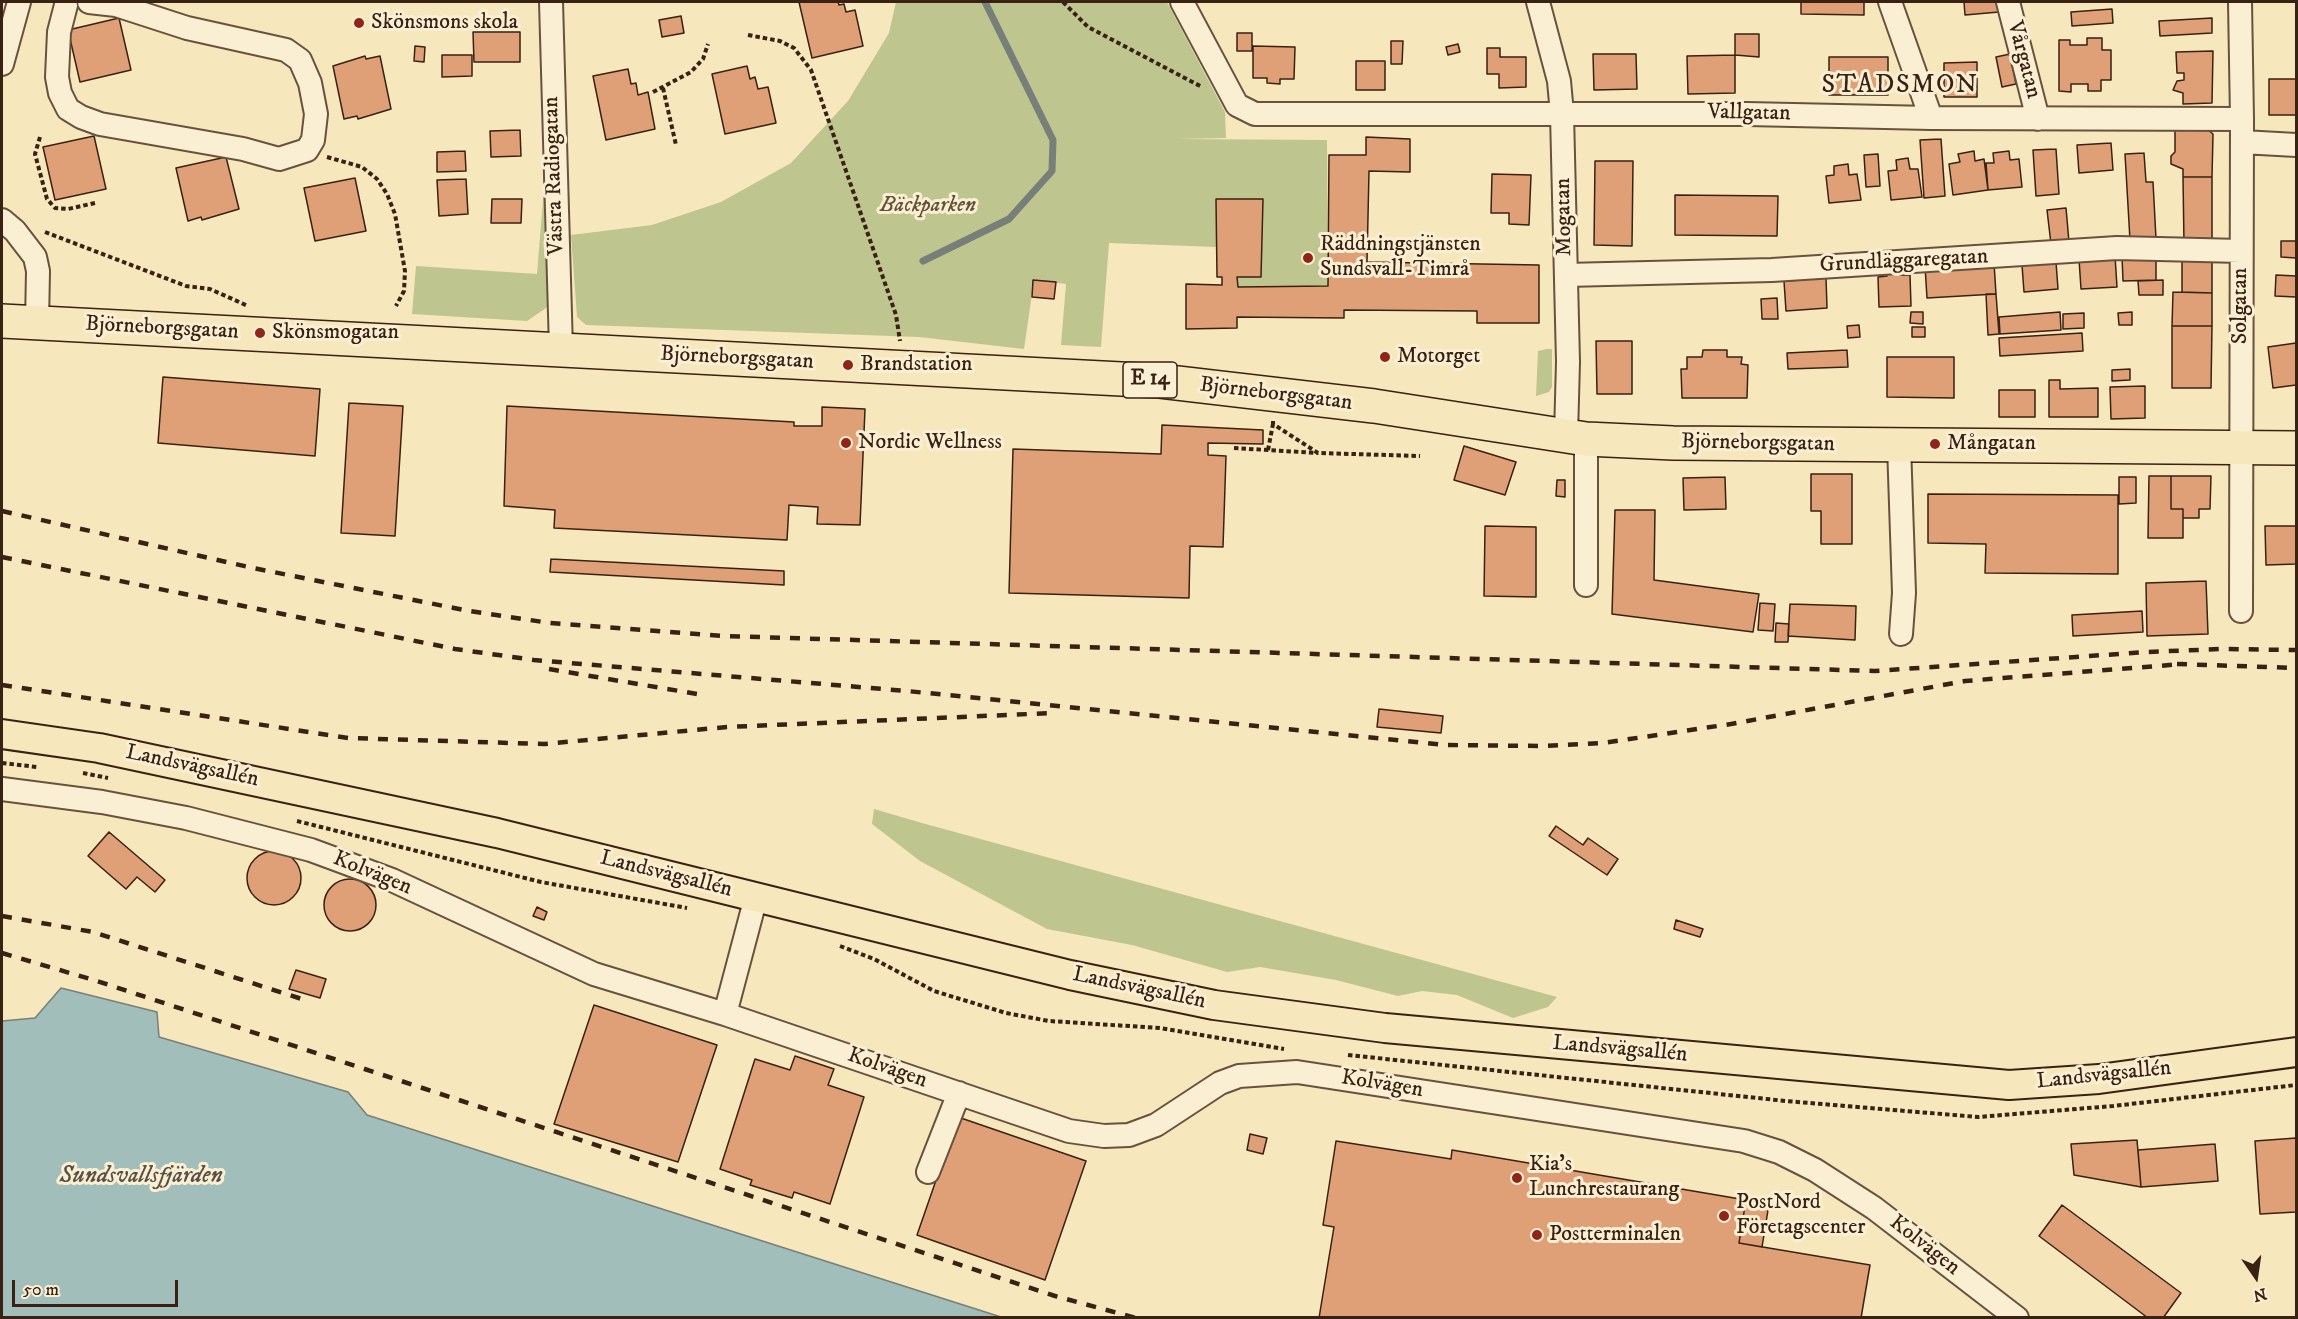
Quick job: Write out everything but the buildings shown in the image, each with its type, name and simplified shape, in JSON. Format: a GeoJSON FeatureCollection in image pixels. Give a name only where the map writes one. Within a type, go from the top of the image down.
{"type":"FeatureCollection","features":[{"type":"Feature","properties":{"kind":"highway","name":"Björneborgsgatan"},"geometry":{"type":"LineString","coordinates":[[2,321],[1160,381],[1374,406],[1576,437],[1673,443],[2296,448]]}},
{"type":"Feature","properties":{"kind":"main road","name":"Landsvägsallén"},"geometry":{"type":"LineString","coordinates":[[2,734],[99,748],[496,833],[1070,975],[1214,1005],[1385,1028],[2009,1085],[2099,1079],[2296,1052]]}},
{"type":"Feature","properties":{"kind":"street"},"geometry":{"type":"LineString","coordinates":[[2,64],[19,2]]}},
{"type":"Feature","properties":{"kind":"street"},"geometry":{"type":"LineString","coordinates":[[68,3],[59,32],[57,76],[60,93],[68,109],[81,117],[100,124],[243,149],[279,159],[307,150],[313,140],[316,114],[310,83],[300,60],[286,50],[187,28],[116,5],[89,2]]}},
{"type":"Feature","properties":{"kind":"street","name":"Västra Radiogatan"},"geometry":{"type":"LineString","coordinates":[[551,2],[561,350]]}},
{"type":"Feature","properties":{"kind":"street"},"geometry":{"type":"LineString","coordinates":[[1182,2],[1246,110]]}},
{"type":"Feature","properties":{"kind":"street","name":"Mogatan"},"geometry":{"type":"LineString","coordinates":[[1538,2],[1559,81],[1563,114],[1566,275],[1586,585]]}},
{"type":"Feature","properties":{"kind":"street"},"geometry":{"type":"LineString","coordinates":[[1890,2],[1931,118]]}},
{"type":"Feature","properties":{"kind":"street","name":"Vårgatan"},"geometry":{"type":"LineString","coordinates":[[2008,2],[2038,119]]}},
{"type":"Feature","properties":{"kind":"street","name":"Solgatan"},"geometry":{"type":"LineString","coordinates":[[2240,2],[2242,119],[2241,611]]}},
{"type":"Feature","properties":{"kind":"street","name":"Vallgatan"},"geometry":{"type":"LineString","coordinates":[[1246,110],[2038,119],[2242,119]]}},
{"type":"Feature","properties":{"kind":"street"},"geometry":{"type":"LineString","coordinates":[[2242,142],[2296,145]]}},
{"type":"Feature","properties":{"kind":"street"},"geometry":{"type":"LineString","coordinates":[[2,220],[15,231],[35,257],[38,271],[37,323]]}},
{"type":"Feature","properties":{"kind":"street","name":"Grundläggaregatan"},"geometry":{"type":"LineString","coordinates":[[1566,275],[1772,270],[2117,248],[2241,250]]}},
{"type":"Feature","properties":{"kind":"street"},"geometry":{"type":"LineString","coordinates":[[1899,445],[1904,593],[1901,634]]}},
{"type":"Feature","properties":{"kind":"street","name":"Kolvägen"},"geometry":{"type":"LineString","coordinates":[[2,789],[102,802],[186,818],[311,850],[392,879],[594,974],[725,1014],[1069,1131],[1104,1136],[1129,1135],[1156,1125],[1220,1083],[1239,1076],[1297,1072],[1744,1141],[1779,1152],[1815,1170],[1874,1208],[2017,1317]]}},
{"type":"Feature","properties":{"kind":"street"},"geometry":{"type":"LineString","coordinates":[[725,1014],[756,897]]}},
{"type":"Feature","properties":{"kind":"street"},"geometry":{"type":"LineString","coordinates":[[928,1172],[959,1093]]}},
{"type":"Feature","properties":{"kind":"path"},"geometry":{"type":"LineString","coordinates":[[1063,2],[1088,27],[1246,110]]}},
{"type":"Feature","properties":{"kind":"path"},"geometry":{"type":"LineString","coordinates":[[748,35],[780,41],[794,48],[811,70],[896,315],[900,343],[898,367]]}},
{"type":"Feature","properties":{"kind":"path"},"geometry":{"type":"LineString","coordinates":[[653,92],[691,72],[703,59],[708,44]]}},
{"type":"Feature","properties":{"kind":"path"},"geometry":{"type":"LineString","coordinates":[[663,88],[676,145]]}},
{"type":"Feature","properties":{"kind":"path"},"geometry":{"type":"LineString","coordinates":[[40,137],[35,154],[47,199],[56,208],[68,210],[95,203]]}},
{"type":"Feature","properties":{"kind":"path"},"geometry":{"type":"LineString","coordinates":[[307,150],[362,167],[377,179],[387,194],[395,214],[405,272],[404,291],[396,306]]}},
{"type":"Feature","properties":{"kind":"path"},"geometry":{"type":"LineString","coordinates":[[36,229],[186,286],[210,289],[252,308]]}},
{"type":"Feature","properties":{"kind":"path"},"geometry":{"type":"LineString","coordinates":[[1268,450],[1273,416]]}},
{"type":"Feature","properties":{"kind":"path"},"geometry":{"type":"LineString","coordinates":[[1273,424],[1318,453]]}},
{"type":"Feature","properties":{"kind":"path"},"geometry":{"type":"LineString","coordinates":[[1234,448],[1420,456]]}},
{"type":"Feature","properties":{"kind":"green space","name":"Bäckparken"},"geometry":{"type":"Polygon","coordinates":[[[896,2],[1167,2],[1225,112],[1226,138],[1176,139],[1327,140],[1328,286],[1238,287],[1237,277],[1261,277],[1263,200],[1217,199],[1216,247],[1109,243],[1101,347],[1061,345],[1066,284],[1034,280],[1024,349],[919,337],[586,325],[577,317],[571,235],[652,225],[721,202],[791,163],[848,101],[889,33],[896,2]]]}},
{"type":"Feature","properties":{"kind":"green space"},"geometry":{"type":"Polygon","coordinates":[[[545,176],[549,306],[527,321],[412,314],[416,266],[537,274],[545,176]]]}},
{"type":"Feature","properties":{"kind":"green space"},"geometry":{"type":"Polygon","coordinates":[[[1552,349],[1552,387],[1549,392],[1536,396],[1538,351],[1552,349]]]}},
{"type":"Feature","properties":{"kind":"green space"},"geometry":{"type":"Polygon","coordinates":[[[874,809],[1557,997],[1548,1007],[1513,1018],[1457,995],[1422,991],[1398,996],[1336,980],[1260,967],[1227,972],[1132,945],[1047,929],[920,861],[872,824],[874,809]]]}},
{"type":"Feature","properties":{"kind":"water","name":"Sundsvallsfjärden"},"geometry":{"type":"Polygon","coordinates":[[[61,988],[157,1012],[159,1037],[348,1092],[367,1115],[1001,1317],[2,1317],[2,1021],[35,1018],[61,988]]]}},
{"type":"Feature","properties":{"kind":"waterway"},"geometry":{"type":"LineString","coordinates":[[923,261],[1009,219],[1052,171],[1053,140],[985,2]]}},
{"type":"Feature","properties":{"kind":"railway"},"geometry":{"type":"LineString","coordinates":[[2,511],[253,568],[469,611],[550,623],[723,636],[1875,671],[2147,652],[2221,649],[2296,650]]}},
{"type":"Feature","properties":{"kind":"railway"},"geometry":{"type":"LineString","coordinates":[[2,557],[455,649],[534,660],[907,691],[1446,745],[1542,746],[1603,743],[1731,724],[1965,681],[2183,664]]}},
{"type":"Feature","properties":{"kind":"railway"},"geometry":{"type":"LineString","coordinates":[[2177,664],[2296,668]]}},
{"type":"Feature","properties":{"kind":"railway"},"geometry":{"type":"LineString","coordinates":[[549,669],[697,694]]}},
{"type":"Feature","properties":{"kind":"railway"},"geometry":{"type":"LineString","coordinates":[[2,685],[348,738],[544,744],[727,727],[1053,713]]}},
{"type":"Feature","properties":{"kind":"railway"},"geometry":{"type":"LineString","coordinates":[[2,916],[93,932],[308,1001]]}},
{"type":"Feature","properties":{"kind":"railway"},"geometry":{"type":"LineString","coordinates":[[2,953],[97,981],[1055,1296],[1136,1318]]}},
{"type":"Feature","properties":{"kind":"place","name":"Skönsmons skola"},"geometry":{"type":"Point","coordinates":[359,23]}},
{"type":"Feature","properties":{"kind":"place","name":"Räddningstjänsten Sundsvall-Timrå"},"geometry":{"type":"Point","coordinates":[1308,258]}},
{"type":"Feature","properties":{"kind":"place","name":"Skönsmogatan"},"geometry":{"type":"Point","coordinates":[260,333]}},
{"type":"Feature","properties":{"kind":"place","name":"Motorget"},"geometry":{"type":"Point","coordinates":[1385,357]}},
{"type":"Feature","properties":{"kind":"place","name":"Brandstation"},"geometry":{"type":"Point","coordinates":[848,365]}},
{"type":"Feature","properties":{"kind":"place","name":"Nordic Wellness"},"geometry":{"type":"Point","coordinates":[846,443]}},
{"type":"Feature","properties":{"kind":"place","name":"Mångatan"},"geometry":{"type":"Point","coordinates":[1935,444]}},
{"type":"Feature","properties":{"kind":"place","name":"Kia's Lunchrestaurang"},"geometry":{"type":"Point","coordinates":[1517,1178]}},
{"type":"Feature","properties":{"kind":"place","name":"PostNord Företagscenter"},"geometry":{"type":"Point","coordinates":[1724,1216]}},
{"type":"Feature","properties":{"kind":"place","name":"Postterminalen"},"geometry":{"type":"Point","coordinates":[1537,1235]}},
{"type":"Feature","properties":{"kind":"district","name":"STADSMON"},"geometry":{"type":"Point","coordinates":[1900,87]}}]}
